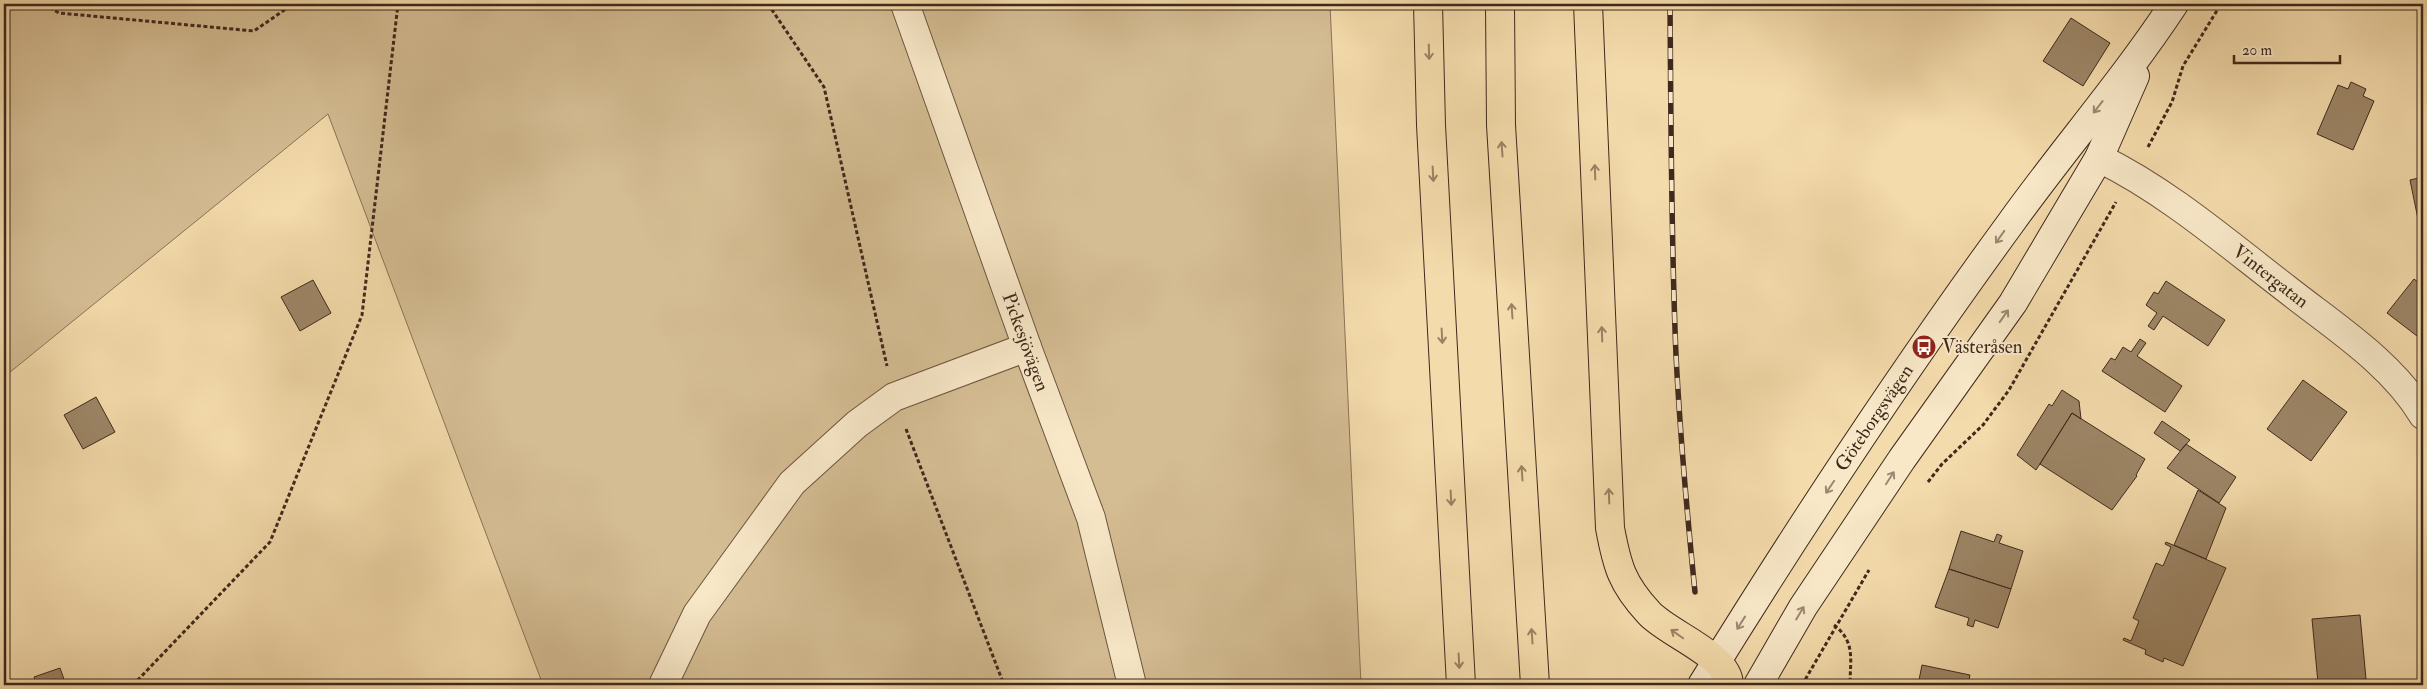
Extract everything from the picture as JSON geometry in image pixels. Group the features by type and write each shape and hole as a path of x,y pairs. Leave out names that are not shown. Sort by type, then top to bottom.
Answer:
{"highway":[{"path":"1428,4 1431,125 1461,685"},
{"path":"1500,4 1501,125 1535,685"},
{"path":"1588,4 1610,528 1616,564 1631,591 1650,615 1717,661 1729,679 1729,685"}],"street":[{"name":"Pickesjövägen","path":"905,4 1027,347 1091,518 1132,685"},
{"name":"Göteborgsvägen","path":"1702,685 1804,524 2003,233 2149,41 2174,4"},
{"name":"Göteborgsvägen","path":"1758,685 1804,607 1902,459 2013,302 2099,158 2149,41"},
{"name":"Vintergatan","path":"2099,158 2131,174 2229,245 2358,345 2415,384 2423,415"},
{"path":"663,685 698,614 792,483 857,424 894,397 1027,347"}],"path":[{"path":"44,4 59,12 254,31 293,4"},
{"path":"133,685 270,542 362,315 398,4"},
{"path":"768,4 824,87 894,397 1004,685"},
{"path":"1804,607 1836,626 1847,636 1851,654 1850,685"}],"shaded area":[{"path":"4,4 1330,4 1361,685 543,685 328,114 4,377"}],"building":[{"path":"2071,18 2110,43 2083,86 2043,61"},
{"path":"2351,82 2366,89 2363,96 2374,101 2353,150 2317,134 2338,85 2348,89"},
{"path":"2423,177 2423,218 2418,219 2410,180"},
{"path":"2414,279 2423,286 2423,328 2417,336 2387,313"},
{"path":"313,280 331,313 300,331 281,297"},
{"path":"2166,281 2225,320 2208,346 2163,316 2154,330 2148,326 2157,313 2146,305 2154,292 2158,294"},
{"path":"2140,339 2146,343 2137,356 2182,386 2165,412 2102,371 2111,358 2115,360 2123,347 2131,352"},
{"path":"2303,380 2347,412 2311,461 2267,429"},
{"path":"2062,390 2079,401 2081,419 2072,413 2036,470 2017,455 2049,404 2052,406"},
{"path":"96,397 115,432 83,449 64,415"},
{"path":"2072,413 2145,459 2137,476 2112,510 2040,464"},
{"path":"2162,421 2190,440 2180,451 2154,433"},
{"path":"2186,444 2236,477 2219,503 2167,468"},
{"path":"2198,490 2226,508 2206,559 2174,545"},
{"path":"1961,531 1994,542 1997,534 2002,536 1999,543 2023,551 2011,589 1949,569"},
{"path":"2166,542 2226,568 2183,666 2164,658 2163,662 2145,654 2146,650 2123,640 2124,638 2131,641 2139,621 2133,618 2156,563 2163,566 2171,547 2165,544"},
{"path":"1949,569 2011,589 1998,628 1975,620 1973,627 1967,625 1969,618 1935,607"},
{"path":"2360,615 2366,679 2318,683 2312,619"},
{"path":"1922,665 1970,675 1968,685 1918,685"},
{"path":"60,668 66,685 37,685 34,677"}],"railway":[{"path":"1670,4 1672,223 1676,355 1695,592"}],"place":[{"name":"Västeråsen","path":"1924,347"}]}
